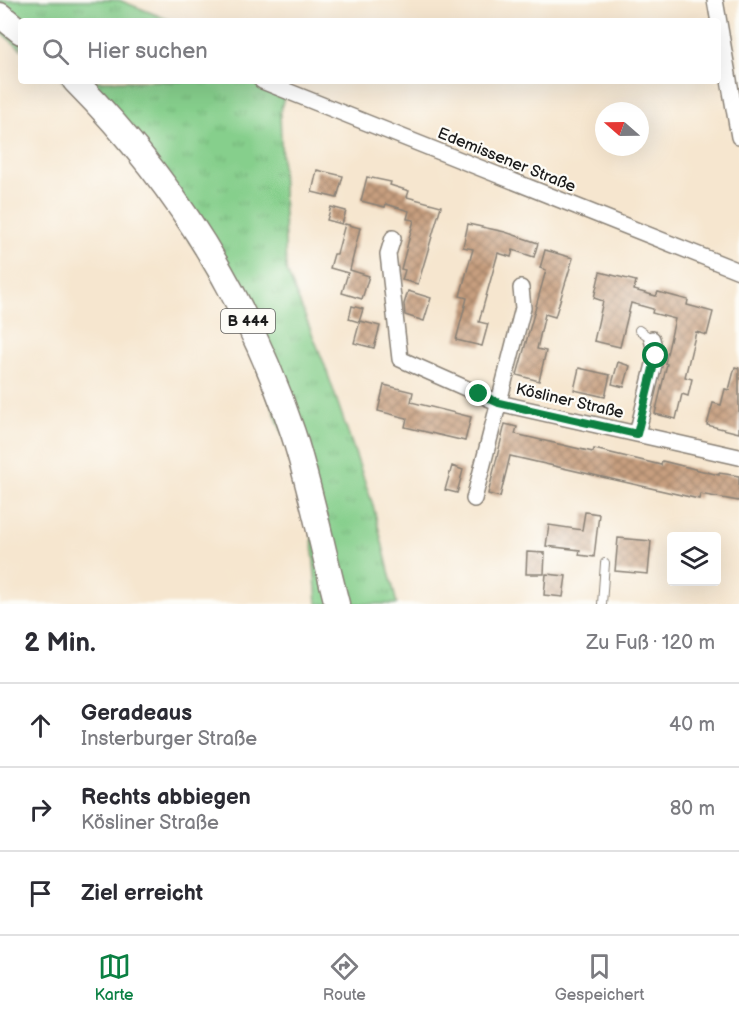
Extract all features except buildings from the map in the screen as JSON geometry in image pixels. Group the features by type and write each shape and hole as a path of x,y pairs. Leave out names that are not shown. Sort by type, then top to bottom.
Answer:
{"main road":[{"path":"0,15 18,30"},
{"name":"B 444","path":"78,84 133,143 162,180 190,219 238,302 278,389 293,434 307,480 337,604"}],"street":[{"path":"716,0 719,18"},
{"path":"721,30 739,137"},
{"name":"Edemissener Straße","path":"270,84 739,271"},
{"name":"Kösliner Straße","path":"393,238 388,254 400,359 499,403 739,457"},
{"path":"474,499 523,308 521,288"},
{"path":"637,434 656,356 645,335"}],"lane":[{"path":"602,604 605,563"}],"green space":[{"path":"0,0 119,0 164,18 18,18 18,47 0,32"},
{"path":"66,84 287,84 280,113 286,269 324,363 373,505 397,604 317,604 310,509 239,316 156,188 75,91"}],"route":[{"path":"479,394 499,403 637,434 656,356"}]}
